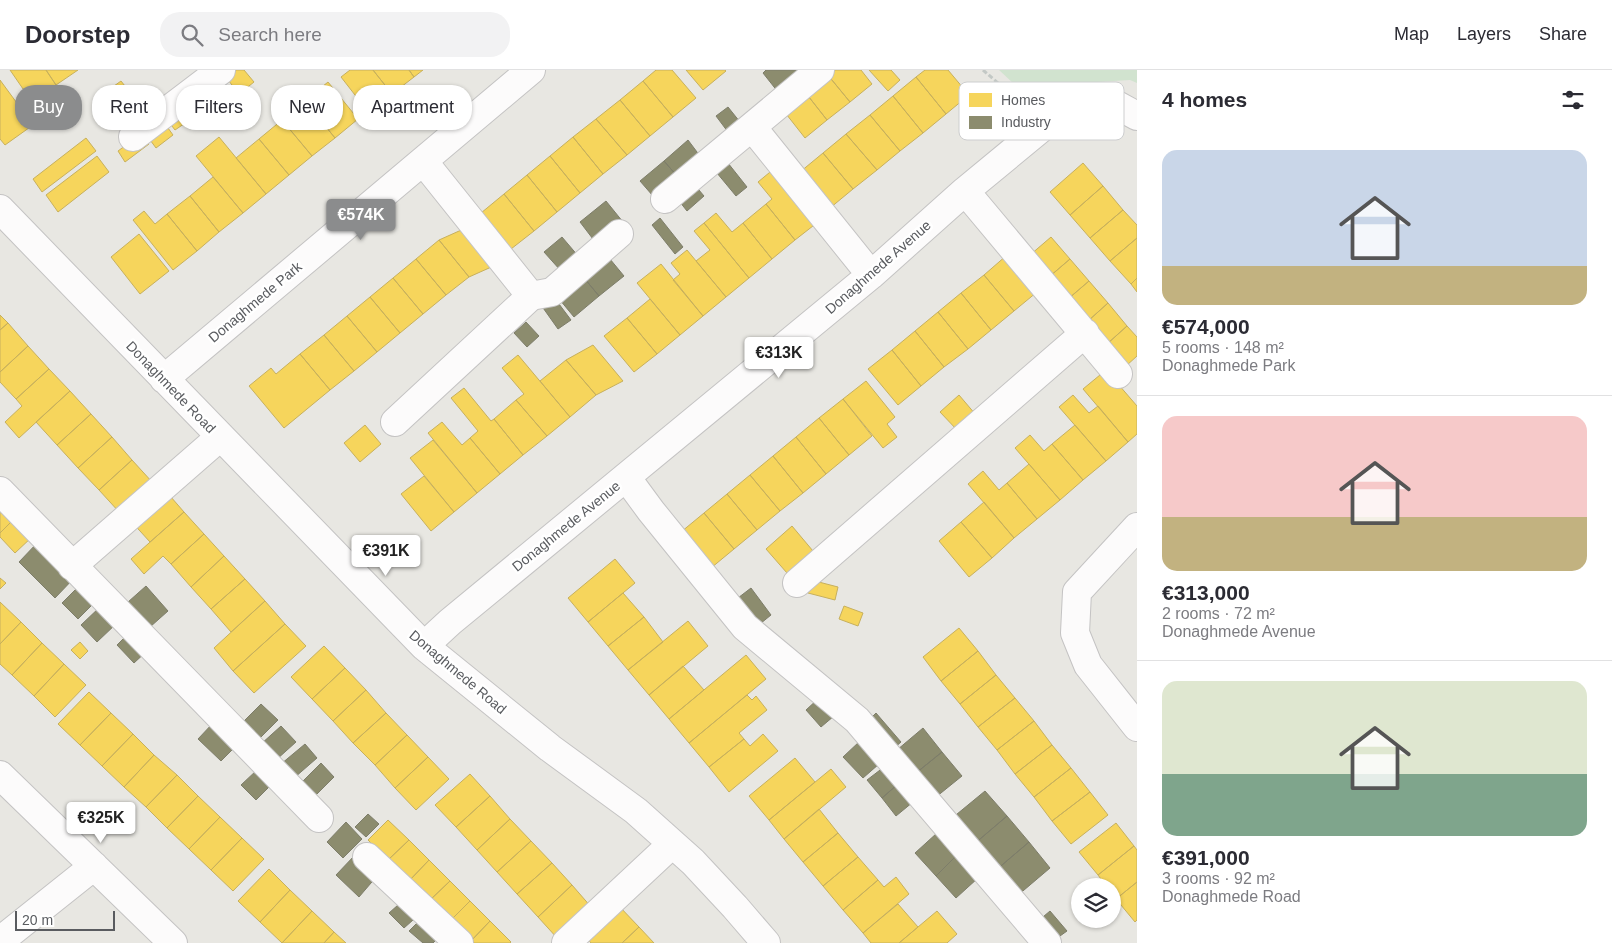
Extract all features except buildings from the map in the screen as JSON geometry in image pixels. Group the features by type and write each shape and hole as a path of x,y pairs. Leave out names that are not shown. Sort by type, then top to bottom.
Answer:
{"street":[{"path":"133,137 221,70"},
{"path":"665,199 820,70"},
{"name":"Donaghmede Park","path":"164,379 423,161 516,75"},
{"name":"Donaghmede Avenue","path":"1124,109 1137,116"},
{"path":"752,127 870,275"},
{"name":"Donaghmede Avenue","path":"424,646 450,622 870,275 965,191 1027,140"},
{"path":"423,161 531,296"},
{"path":"965,191 1118,374"},
{"name":"Donaghmede Road","path":"0,209 424,646 550,748 636,811 693,862 766,943"},
{"path":"395,422 531,296 552,292 619,234"},
{"path":"797,583 1085,333"},
{"path":"72,566 220,436"},
{"path":"626,477 744,627 856,720 1047,943"},
{"path":"0,491 319,818"},
{"path":"1137,527 1077,592 1075,633 1088,665 1137,726"},
{"path":"0,775 173,943"},
{"path":"566,943 672,844"},
{"path":"367,857 459,943"},
{"path":"0,941 94,866"}],"path":[{"path":"983,70 997,82"}],"green space":[{"path":"999,70 1137,70 1137,83 1130,80 1012,82"}]}
